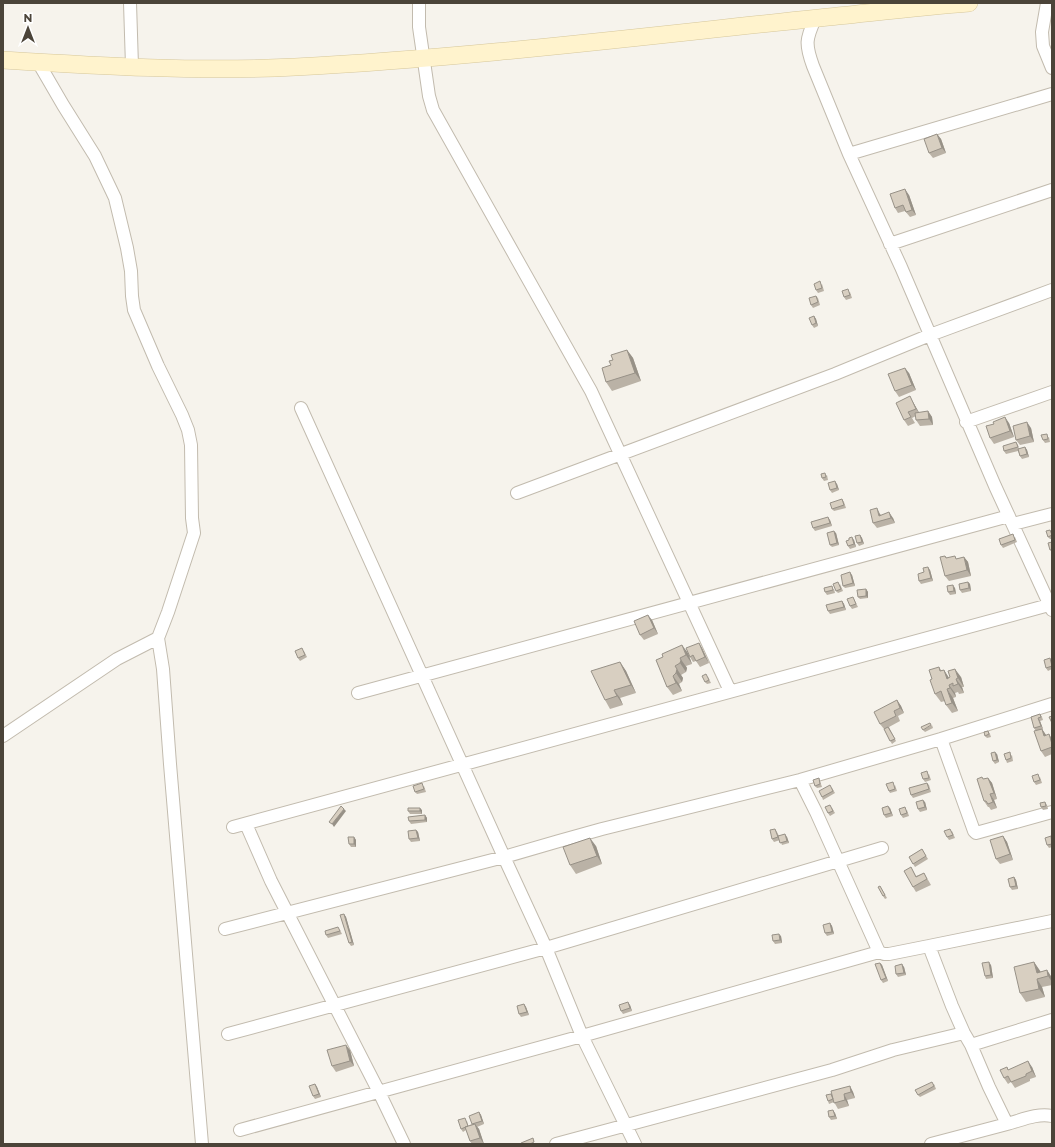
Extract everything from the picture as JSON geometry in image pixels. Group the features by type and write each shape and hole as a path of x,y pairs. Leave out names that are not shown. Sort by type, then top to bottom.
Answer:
{"street":[{"path":"130,3 132,66"},
{"path":"419,3 419,27 423,59 429,96 433,110 591,391 730,691"},
{"path":"3,60 227,69 294,67 423,59 969,3"},
{"path":"1047,3 1042,32 1043,46 1052,68"},
{"path":"233,827 730,691 1051,607 966,422 930,335 849,154 809,54 807,38 815,19"},
{"path":"38,62 95,156 115,198 131,271 134,310 158,366 182,414 188,430 191,445 192,518 194,533 158,638 163,669 170,771 202,1144"},
{"path":"849,154 1052,94"},
{"path":"890,244 1052,190"},
{"path":"517,493 835,374 930,335 1052,290"},
{"path":"966,422 1052,392"},
{"path":"301,408 546,948 582,1036 635,1144"},
{"path":"358,693 689,603 1011,520 1052,514"},
{"path":"3,736 117,658 158,638"},
{"path":"225,929 504,857 602,829 800,780 941,739 1052,704"},
{"path":"941,739 976,833 1052,812"},
{"path":"800,780 879,952"},
{"path":"246,824 271,881 404,1144"},
{"path":"228,1034 546,948 882,848"},
{"path":"240,1130 582,1036 879,952 889,954 1052,921"},
{"path":"929,946 952,1006 989,1087 1008,1124"},
{"path":"971,1045 1052,1020"},
{"path":"556,1144 832,1070 893,1050 964,1033"},
{"path":"931,1144 1008,1124 1032,1116 1045,1114 1052,1116"}],"building":[{"path":"937,134 942,148 929,153 924,139"},
{"path":"905,189 912,210 906,212 903,205 895,208 890,194"},
{"path":"820,281 822,288 816,290 814,284"},
{"path":"848,289 850,295 844,297 842,291"},
{"path":"816,296 818,302 811,305 809,298"},
{"path":"814,316 816,323 812,325 809,318"},
{"path":"627,350 635,373 606,382 602,368 611,365 609,361 613,360 611,355"},
{"path":"905,368 912,385 895,391 888,374"},
{"path":"910,396 916,409 908,412 911,417 904,420 896,403"},
{"path":"928,411 929,419 916,420 915,413"},
{"path":"1005,417 1010,431 990,438 986,426 994,424 993,422"},
{"path":"1027,422 1030,436 1016,440 1013,426"},
{"path":"1047,434 1048,439 1043,440 1041,435"},
{"path":"1016,442 1018,447 1004,451 1003,446"},
{"path":"1025,447 1027,454 1020,456 1018,449"},
{"path":"825,473 826,477 822,478 821,474"},
{"path":"835,481 837,488 830,490 828,483"},
{"path":"842,499 844,505 832,509 830,503"},
{"path":"877,508 879,516 889,512 891,518 873,523 870,510"},
{"path":"828,517 830,523 813,528 811,522"},
{"path":"1050,530 1052,535 1048,537 1046,531"},
{"path":"834,531 837,543 830,545 827,533"},
{"path":"1013,534 1015,540 1001,545 999,539"},
{"path":"860,535 862,542 857,543 855,536"},
{"path":"852,537 854,544 848,546 846,541"},
{"path":"1052,542 1052,550 1050,550 1048,543"},
{"path":"945,556 946,558 955,556 956,559 964,557 967,570 945,576 940,557"},
{"path":"928,567 931,578 919,581 918,574 924,572 923,568"},
{"path":"850,572 853,583 843,586 841,575"},
{"path":"838,582 841,589 836,591 833,584"},
{"path":"968,582 969,588 960,590 959,584"},
{"path":"953,585 954,591 948,592 947,586"},
{"path":"832,586 833,590 825,592 824,588"},
{"path":"866,589 866,596 858,597 857,590"},
{"path":"853,597 856,604 850,606 847,599"},
{"path":"842,601 844,607 828,611 826,605"},
{"path":"648,615 654,628 640,635 634,621"},
{"path":"699,643 705,657 696,661 693,655 690,657 686,648"},
{"path":"682,645 686,655 680,658 680,663 675,666 677,669 673,676 676,683 667,687 656,660 663,657 662,654"},
{"path":"302,648 305,655 298,658 295,651"},
{"path":"1050,658 1052,666 1046,668 1044,660"},
{"path":"620,662 631,685 614,690 617,696 605,700 591,671"},
{"path":"939,667 940,671 944,670 947,679 950,677 948,671 955,669 958,678 956,679 958,684 953,686 953,683 949,685 950,688 947,689 952,703 946,705 941,691 935,694 930,680 932,679 929,670"},
{"path":"706,674 709,680 705,682 702,676"},
{"path":"897,700 900,708 894,711 896,716 880,724 874,712"},
{"path":"1040,714 1041,717 1038,718 1041,726 1034,728 1031,717"},
{"path":"1052,716 1052,723 1049,717"},
{"path":"930,723 931,725 923,730 921,727"},
{"path":"888,727 895,739 890,741 884,729"},
{"path":"1042,729 1044,736 1049,734 1052,747 1041,751 1034,731"},
{"path":"988,731 989,734 985,736 984,732"},
{"path":"995,752 997,760 993,761 991,753"},
{"path":"1010,752 1011,758 1006,760 1004,754"},
{"path":"927,771 929,778 923,779 921,773"},
{"path":"1038,774 1040,780 1034,782 1032,776"},
{"path":"982,777 983,779 988,778 994,793 990,794 993,802 988,804 984,801 977,779"},
{"path":"819,778 820,784 815,786 813,780"},
{"path":"893,782 895,789 889,791 886,784"},
{"path":"422,783 424,789 415,792 413,786"},
{"path":"927,783 929,789 911,795 909,788"},
{"path":"830,785 833,791 822,797 819,791"},
{"path":"923,800 925,807 918,809 916,802"},
{"path":"1045,802 1046,806 1041,807 1040,803"},
{"path":"830,805 833,811 828,813 825,807"},
{"path":"341,806 344,809 332,824 329,822"},
{"path":"888,806 891,813 884,815 882,808"},
{"path":"905,807 907,813 901,815 899,809"},
{"path":"408,808 420,808 420,811 408,811"},
{"path":"425,815 425,820 409,821 408,817"},
{"path":"775,829 778,837 772,839 770,830"},
{"path":"950,829 953,835 947,837 944,831"},
{"path":"416,830 418,838 409,839 408,831"},
{"path":"785,834 787,841 780,843 778,836"},
{"path":"1003,836 1010,854 996,859 990,840"},
{"path":"1051,836 1052,844 1047,845 1045,838"},
{"path":"348,837 354,837 354,844 349,844"},
{"path":"590,838 597,856 570,865 563,847"},
{"path":"922,849 926,856 913,864 909,857"},
{"path":"911,867 916,877 924,873 927,879 913,887 904,871"},
{"path":"1014,877 1016,886 1010,887 1008,879"},
{"path":"880,886 885,895 883,896 878,887"},
{"path":"344,914 352,942 349,943 340,915"},
{"path":"830,923 832,932 825,933 823,925"},
{"path":"338,927 340,931 326,935 325,931"},
{"path":"779,934 780,940 773,941 772,935"},
{"path":"989,962 991,975 985,976 982,963"},
{"path":"1034,962 1037,973 1047,970 1048,976 1037,979 1039,989 1020,993 1014,967"},
{"path":"880,963 886,978 881,980 875,964"},
{"path":"902,964 904,973 896,974 895,966"},
{"path":"628,1002 630,1008 621,1011 619,1005"},
{"path":"524,1004 527,1012 519,1014 517,1006"},
{"path":"346,1045 350,1061 332,1066 327,1050"},
{"path":"1028,1061 1032,1071 1026,1074 1026,1076 1011,1082 1008,1076 1004,1078 1000,1070 1007,1067 1008,1070"},
{"path":"932,1082 934,1086 918,1095 915,1090"},
{"path":"315,1084 319,1094 313,1096 309,1086"},
{"path":"850,1086 851,1092 844,1094 845,1100 834,1103 831,1091"},
{"path":"831,1094 833,1099 828,1101 826,1095"},
{"path":"833,1110 835,1116 829,1117 828,1111"},
{"path":"479,1112 482,1121 472,1124 469,1116"},
{"path":"465,1118 468,1126 461,1129 458,1120"},
{"path":"475,1124 480,1138 470,1141 465,1127"},
{"path":"533,1138 534,1142 530,1144 521,1143"}]}
